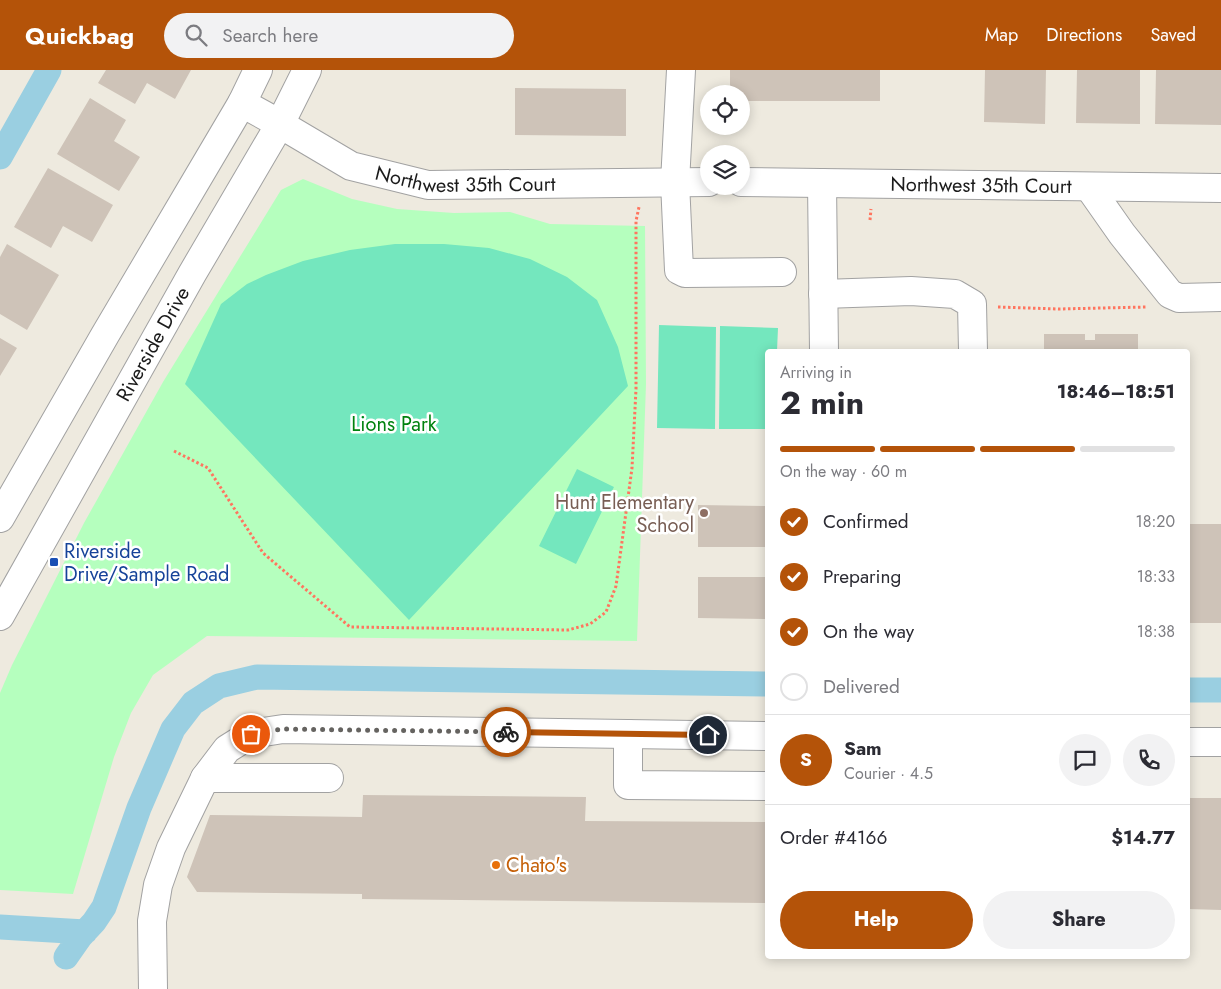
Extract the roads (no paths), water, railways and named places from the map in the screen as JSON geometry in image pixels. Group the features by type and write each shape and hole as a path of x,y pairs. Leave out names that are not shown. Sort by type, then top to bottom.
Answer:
{"street":[{"path":"0,518 242,103 258,70"},
{"name":"Riverside Drive","path":"0,616 187,282 280,124 307,70"},
{"path":"681,70 675,182 680,270 685,273 782,272"},
{"name":"Northwest 35th Court","path":"242,103 351,166 428,185 700,182"},
{"name":"Northwest 35th Court","path":"750,182 1221,188"},
{"path":"822,183 824,349"},
{"path":"1089,187 1122,234 1170,294 1179,298 1221,297"},
{"path":"823,294 911,290 955,294 972,304 973,349"},
{"path":"153,989 152,921 158,885 170,848 204,778 227,749 251,734 283,729 765,736"},
{"path":"628,734 628,784 765,786"},
{"path":"1190,742 1221,742"},
{"path":"204,778 330,778"}],"waterway":[{"path":"0,157 49,70"},
{"path":"66,957 104,907 139,808 173,729 193,703 219,686 257,677 765,684"},
{"path":"1190,690 1221,690"},
{"path":"0,927 85,932"}],"place":[{"name":"Hunt Elementary School","path":"704,513"},
{"name":"Riverside Drive/Sample Road","path":"54,562"},
{"name":"Chato's","path":"496,865"}],"park label":[{"name":"Lions Park","path":"394,424"}]}
